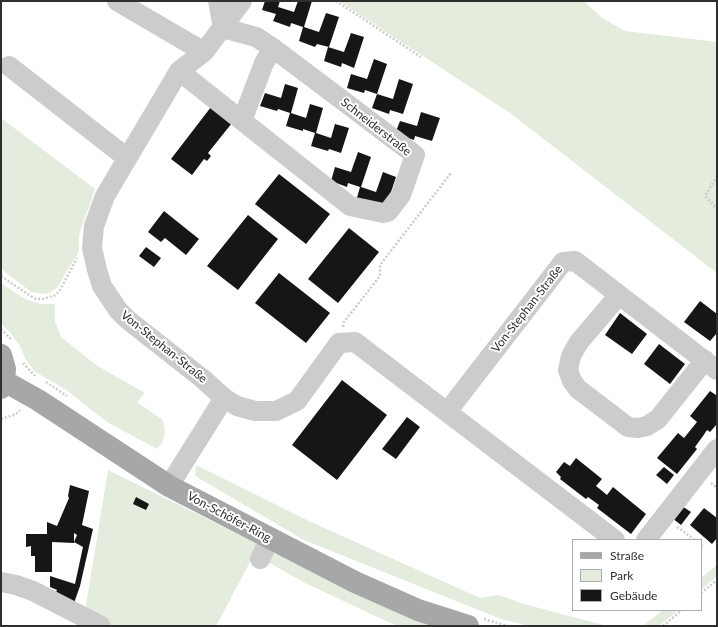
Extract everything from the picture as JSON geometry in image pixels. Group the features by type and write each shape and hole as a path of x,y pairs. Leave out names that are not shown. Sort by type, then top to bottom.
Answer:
{"main road":[{"path":"1,355 5,369 2,385"},
{"name":"Von-Schöfer-Ring","path":"2,385 38,400 169,486 270,539 355,582 418,610 468,626"}],"street":[{"path":"117,1 204,52"},
{"path":"218,1 223,28"},
{"path":"92,248 94,226 105,196 179,71 204,52 242,1"},
{"name":"Schneiderstraße","path":"179,71 350,206 383,213 388,212 401,195 415,155 273,48 256,37 223,28"},
{"path":"242,120 264,63 273,48"},
{"path":"9,66 127,158"},
{"name":"Von-Stephan-Straße","path":"92,248 102,286 118,310 128,320 204,379 224,398 237,406 255,411 276,411 296,401 339,343"},
{"name":"Von-Stephan-Straße","path":"447,412 563,262 574,261 711,365"},
{"path":"619,295 579,342 571,356 568,370 572,381 578,389 628,427 638,428 647,426 658,419 711,365"},
{"path":"339,343 355,342 614,539"},
{"path":"169,486 224,398"},
{"path":"647,539 717,449"},
{"path":"260,559 270,539"},
{"path":"1,582 34,591 101,626"}],"path":[{"path":"336,1 421,57"},
{"path":"339,343 344,322 380,276 380,266 451,173"},
{"path":"717,176 706,196 717,209"},
{"path":"1,276 36,299 51,297 60,290 82,250 92,248"},
{"path":"664,516 694,539"},
{"path":"702,592 717,580"},
{"path":"663,626 681,611"}],"green space":[{"path":"339,1 584,1 602,18 625,31 717,42 717,273 510,113"},
{"path":"1,118 95,189 79,235 79,251 57,288 47,294 31,292 1,269"},
{"path":"1,283 25,299 40,304 55,304 55,321 61,337 96,365 145,393 137,402 163,420 165,431 163,441 157,449 107,422 68,391 34,371 25,358 20,346 10,332 1,324"},
{"path":"196,465 311,522 480,598 499,595 524,604 607,626 529,626 501,619 304,540 195,476"},
{"path":"108,470 256,543 258,547 216,626 112,626 85,611"},
{"path":"274,553 442,626 398,626 386,621 303,582 268,562"},
{"path":"717,565 717,576 702,589 702,577"},
{"path":"662,611 677,611 659,626 643,626"}],"building":[{"path":"265,1 280,1 278,7 294,12 298,1 312,1 304,27 319,32 326,13 339,17 329,47 317,44 315,47 299,41 303,27 291,23 290,27 273,21 276,14 262,10"},
{"path":"351,33 364,37 354,68 342,63 341,67 324,61 328,47 344,52"},
{"path":"374,59 387,64 377,94 365,90 364,93 347,88 351,74 367,79"},
{"path":"399,79 413,84 403,114 390,110 389,114 372,108 377,94 393,99"},
{"path":"285,84 298,88 291,113 306,118 310,104 323,108 316,133 331,138 335,124 349,128 341,153 311,146 315,133 286,126 290,113 260,106 265,93 281,98"},
{"path":"211,107 232,123 208,153 211,156 207,161 204,159 192,175 171,159"},
{"path":"421,112 440,118 432,141 415,136 414,140 395,134 400,121 417,126"},
{"path":"358,152 371,157 361,187 376,192 383,172 396,177 386,207 356,201 360,187 348,183 347,187 331,181 335,167 351,172"},
{"path":"279,174 330,214 306,244 255,204"},
{"path":"164,211 199,239 186,255 165,238 161,242 148,232"},
{"path":"248,215 278,239 238,290 207,266"},
{"path":"349,228 379,252 338,303 308,279"},
{"path":"146,247 161,258 154,267 139,256"},
{"path":"279,273 330,313 306,343 255,303"},
{"path":"700,301 717,314 717,333 710,341 684,322"},
{"path":"620,313 647,334 632,354 605,335"},
{"path":"659,344 685,364 670,384 644,364"},
{"path":"342,380 387,415 337,480 292,445"},
{"path":"710,391 716,395 717,394 717,424 710,432 707,430 695,447 697,449 677,474 657,458 678,433 684,438 697,422 690,416"},
{"path":"407,417 420,427 396,459 382,449"},
{"path":"576,458 602,479 596,486 607,495 613,487 646,514 631,534 597,508 599,505 588,497 586,499 560,479 561,477 556,472 564,462 570,466"},
{"path":"664,467 674,475 667,484 656,475"},
{"path":"70,485 89,491 82,525 93,529 80,586 73,606 54,596 57,590 50,587 50,576 75,584 83,547 74,542 52,542 52,572 35,572 35,556 31,556 31,546 26,547 26,534 47,534 47,522 57,526 69,498","holes":["74,533 77,535 74,542"]},
{"path":"136,497 149,504 146,510 133,504"},
{"path":"682,506 691,512 681,525 672,518"},
{"path":"704,508 717,518 717,538 712,544 690,525"}]}
